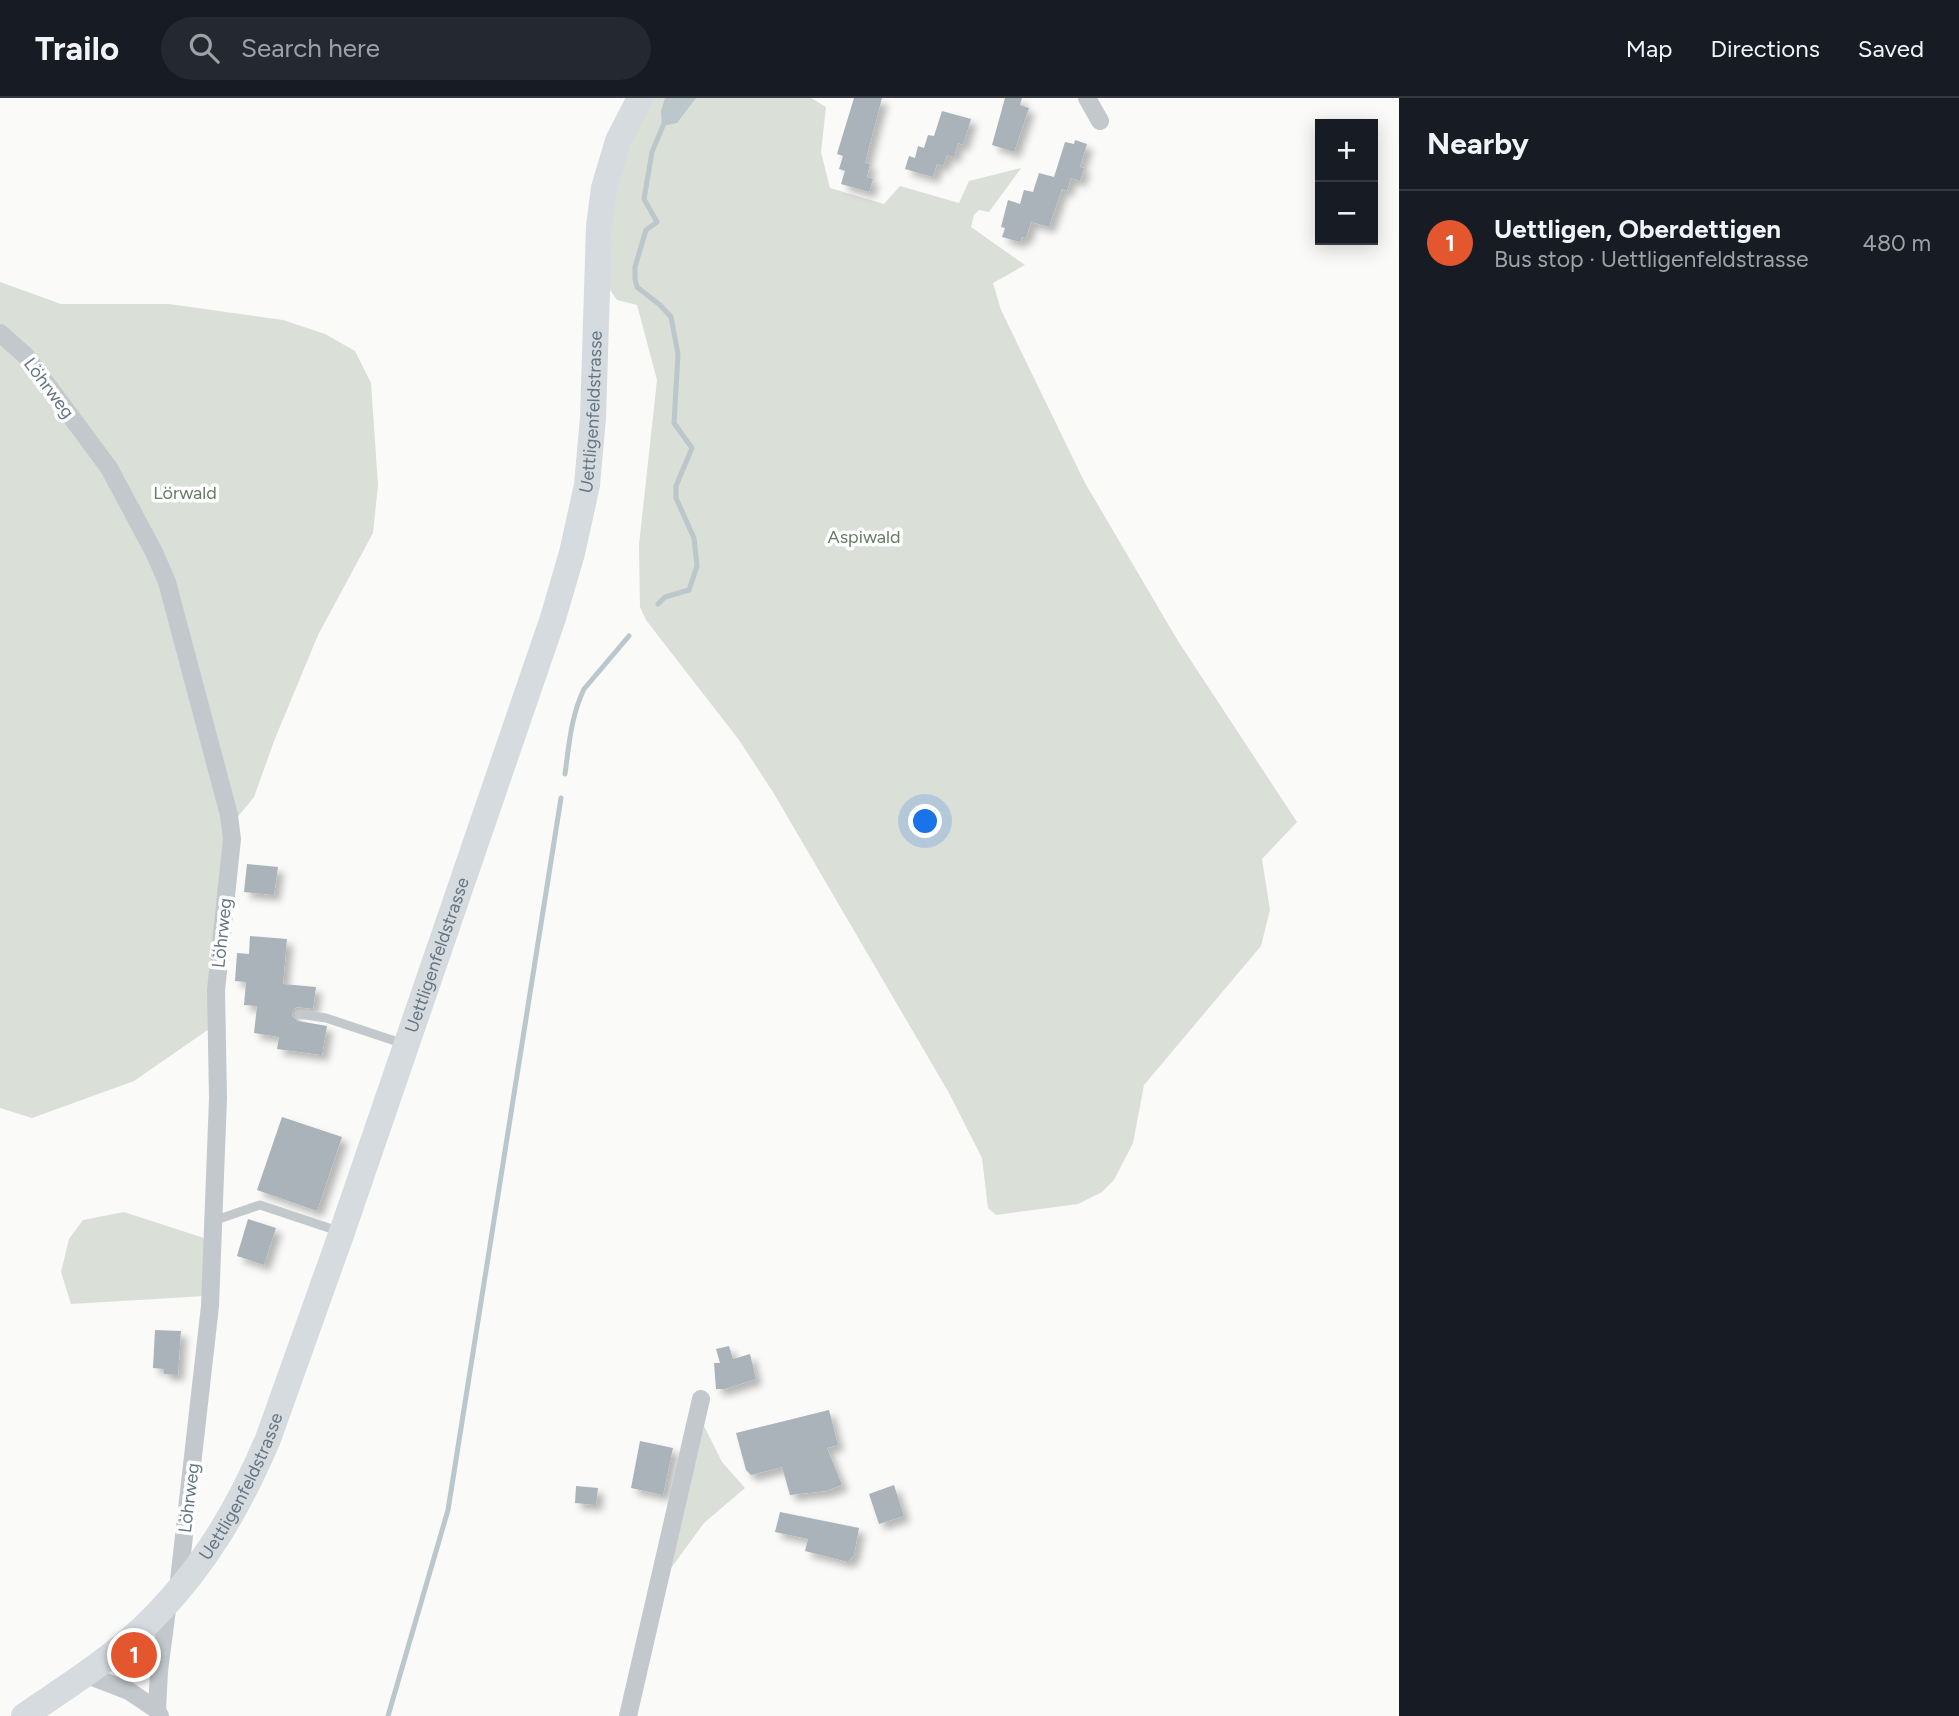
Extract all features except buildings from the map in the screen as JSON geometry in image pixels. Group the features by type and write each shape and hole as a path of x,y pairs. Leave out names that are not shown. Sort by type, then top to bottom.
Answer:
{"main road":[{"name":"Uettligenfeldstrasse","path":"24,1716 123,1645 173,1597 217,1540 246,1491 268,1439 407,1045 553,618 572,554 587,485 591,447 599,226 604,188 618,141 640,98"}],"street":[{"path":"1087,98 1101,121"},
{"name":"Löhrweg","path":"0,333 26,356 109,468 154,552 167,582 229,815 232,839 216,990 218,1098 210,1306 173,1597 159,1671 158,1713"},
{"path":"628,1716 701,1399"},
{"path":"85,1674 129,1690 158,1713"}],"lane":[{"path":"299,1014 326,1018 407,1045"},
{"path":"213,1221 260,1205 342,1232"}],"green space":[{"name":"Aspiwald","path":"649,98 811,98 826,107 821,152 830,188 884,204 900,186 959,203 969,181 1021,168 989,212 979,210 974,215 971,227 1025,265 993,283 1001,310 1085,483 1178,641 1297,822 1262,859 1270,910 1261,946 1144,1085 1133,1143 1114,1180 1102,1192 1078,1204 996,1215 988,1208 982,1158 949,1093 773,792 739,740 646,620 640,607 639,545 657,380 637,305 617,300 608,287 615,176"},
{"name":"Lörwald","path":"0,282 61,304 169,304 283,320 325,334 355,351 371,383 378,485 373,533 318,635 254,797 236,819 212,1027 134,1081 32,1118 0,1108"},
{"path":"124,1212 207,1239 205,1296 71,1304 61,1272 69,1239 83,1220"},
{"path":"700,1418 722,1462 745,1488 704,1523 666,1575"}],"shaded area":[{"path":"665,98 696,98 677,123 662,126 661,111"}],"waterway":[{"path":"658,604 665,597 689,590 697,566 694,538 676,498 676,486 692,448 674,423 678,354 671,317 637,287 635,279 635,267 646,230 657,222 644,199 652,152 665,121"},
{"path":"565,774 573,720 584,689 629,636"},
{"path":"388,1716 448,1510 561,798"}],"place":[{"name":"Uettligen, Oberdettigen","path":"134,1655"}]}
